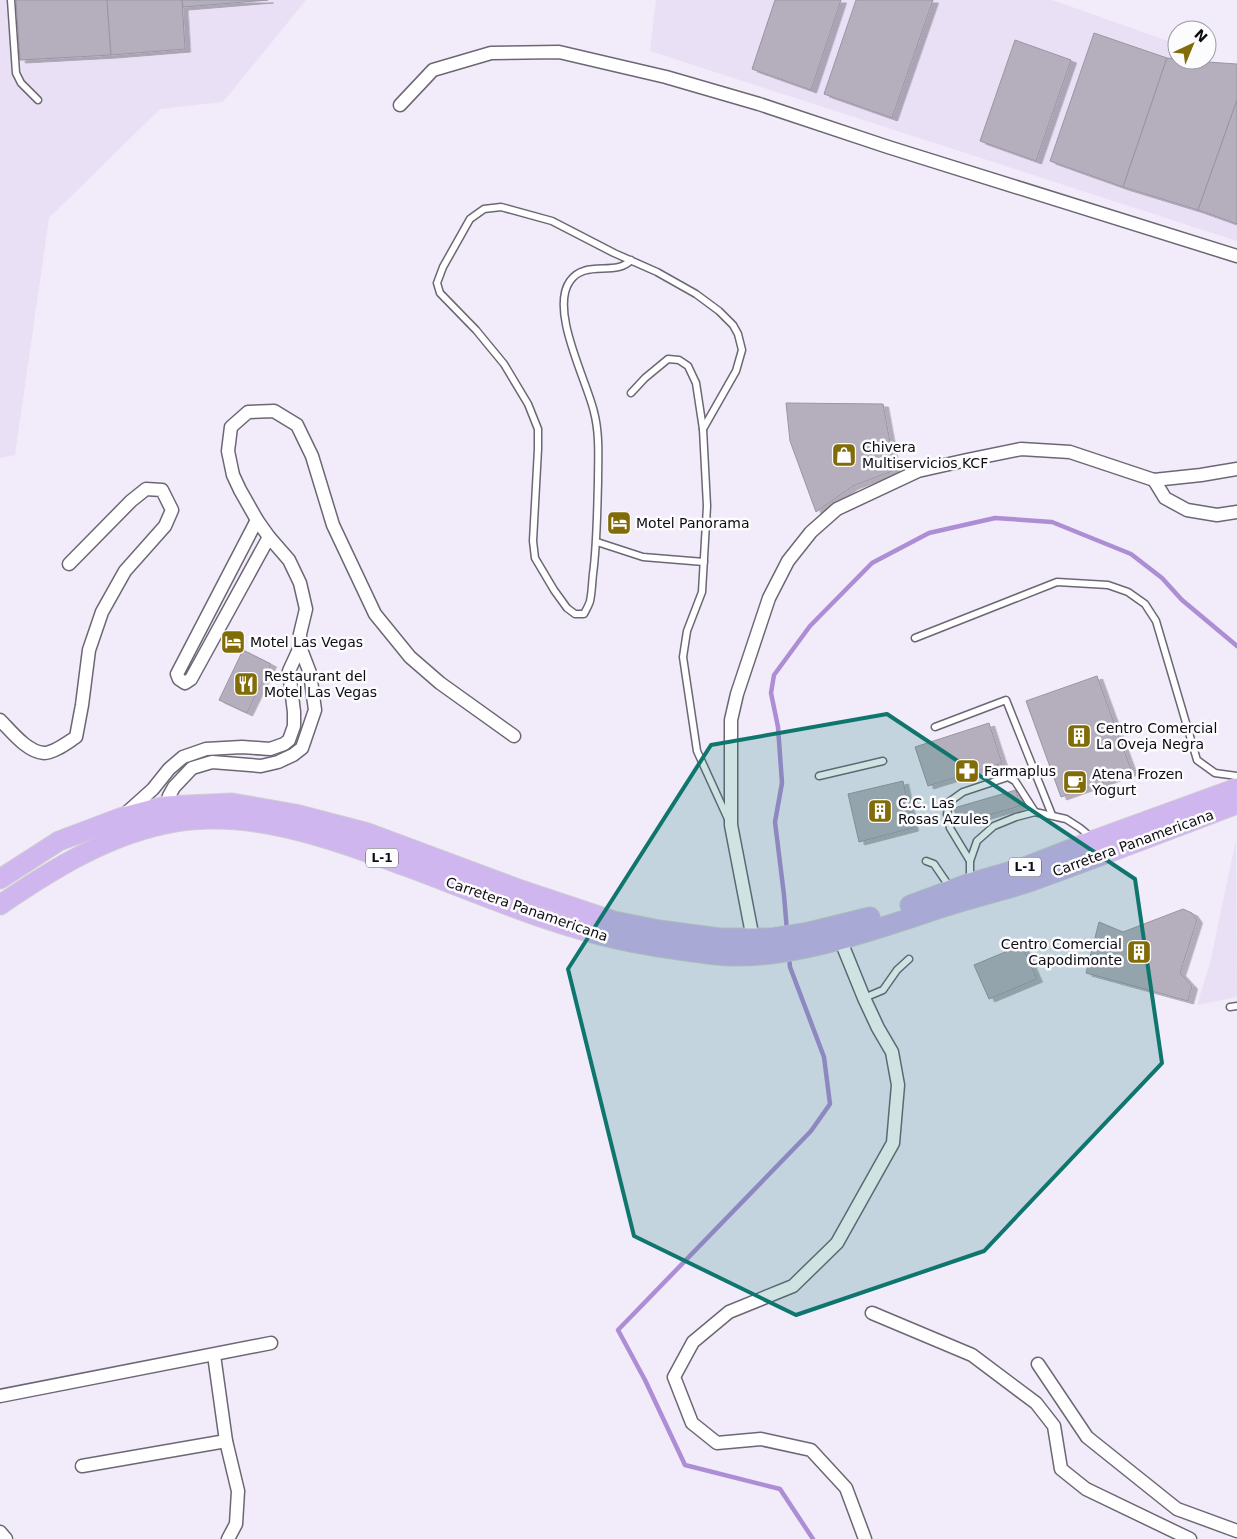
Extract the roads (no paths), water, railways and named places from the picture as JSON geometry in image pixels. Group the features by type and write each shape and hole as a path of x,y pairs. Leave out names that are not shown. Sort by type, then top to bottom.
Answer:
{"main road":[{"name":"Carretera Panamericana","path":"811,939 860,920 952,890 972,890 1025,884 1101,846 1237,788"},
{"name":"Carretera Panamericana","path":"0,878 59,841 120,818 166,806 232,803 295,814 368,833 521,890 614,921 659,930 719,938 766,943 811,939 840,939 882,927 972,890"},
{"name":"Carretera Panamericana","path":"1101,846 1237,804"},
{"name":"Carretera Panamericana","path":"0,905 41,877 95,848 129,834 177,822 217,819 295,830 373,855 569,926 621,940 664,948 728,956 751,956 766,943"}],"street":[{"path":"400,105 433,70 491,53 559,52 666,77 759,104 888,147 1237,256"},
{"path":"166,806 174,787 192,768 212,762 261,766 278,762 293,755 302,748 315,710 310,673 300,648 300,634 306,609 300,583 289,560 256,520 233,475 228,451 231,427 248,412 274,411 296,425 312,456 334,525 375,614 410,656 440,683 514,736"},
{"path":"766,943 731,825 731,720 769,598 788,561 811,532 836,509 918,472 1021,449 1070,452 1154,480 1237,469"},
{"path":"1154,480 1166,498 1187,510 1217,515 1237,512"},
{"path":"0,720 30,748 45,753 62,746 76,737 91,642 102,612 125,571 165,526 172,510 162,490 146,489 131,501 69,564"},
{"path":"256,520 177,674 179,679 184,682 191,679 269,537"},
{"path":"120,818 153,789 169,769 183,757 206,749 242,747 270,749 290,740 294,726 294,712 289,671 300,648"},
{"path":"840,939 864,998 892,1052 898,1085 893,1143 837,1244 794,1286 729,1312 693,1342 674,1378 692,1423 718,1443 761,1439 812,1450 846,1488 865,1539"},
{"path":"872,1313 972,1355 1036,1402 1054,1426 1061,1469 1086,1489 1190,1539"},
{"path":"0,1396 271,1343"},
{"path":"214,1355 226,1442 238,1491 236,1524 228,1539"},
{"path":"1038,1364 1087,1437 1177,1509 1237,1531"},
{"path":"82,1466 226,1442"},
{"path":"0,1532 6,1539"}],"lane":[{"path":"11,0 16,73 20,83 38,100"},
{"path":"631,260 627,265 621,267 601,267 579,272 569,282 565,295 564,317 573,354 594,411 599,441 597,542 590,602 584,614 575,614 567,608 554,590 535,558 533,541 538,429 528,404 504,364 476,330 440,293 437,282 443,267 470,219 484,209 501,207 552,221 657,272 696,294 719,311 738,334 742,350 736,371 703,429"},
{"path":"631,393 660,364 668,359 679,360 688,366 696,383 703,429 707,506 702,592 687,631 683,657 697,751 731,825"},
{"path":"597,542 643,557 704,562"},
{"path":"915,638 1057,582 1108,585 1128,592 1146,604 1156,621 1198,760 1215,773 1237,776"},
{"path":"934,727 1006,700 1052,815"},
{"path":"819,776 884,761"},
{"path":"970,861 950,828 947,814 949,802 963,792 1008,777 1015,781 1035,812"},
{"path":"972,890 970,861 977,841 994,826 1016,817 1035,812 1066,819 1101,846"},
{"path":"926,861 934,864 952,890"},
{"path":"864,998 883,990 909,959"},
{"path":"1230,1007 1237,1006"}],"waterway":[{"path":"787,931 775,822 782,783 778,727 771,693 774,675 810,626 872,563 929,533 995,518 1052,522 1131,554 1162,578 1182,600 1237,646"},
{"path":"789,956 790,967 824,1057 830,1104 811,1131 618,1330 645,1380 685,1465 780,1489 813,1539"}],"place":[{"name":"Chivera Multiservicios KCF","path":"844,455"},
{"name":"Motel Panorama","path":"619,523"},
{"name":"Motel Las Vegas","path":"233,642"},
{"name":"Restaurant del Motel Las Vegas","path":"246,684"},
{"name":"Centro Comercial La Oveja Negra","path":"1079,736"},
{"name":"Farmaplus","path":"967,771"},
{"name":"Atena Frozen Yogurt","path":"1075,782"},
{"name":"C.C. Las Rosas Azules","path":"880,811"},
{"name":"Centro Comercial Capodimonte","path":"1139,952"}]}
